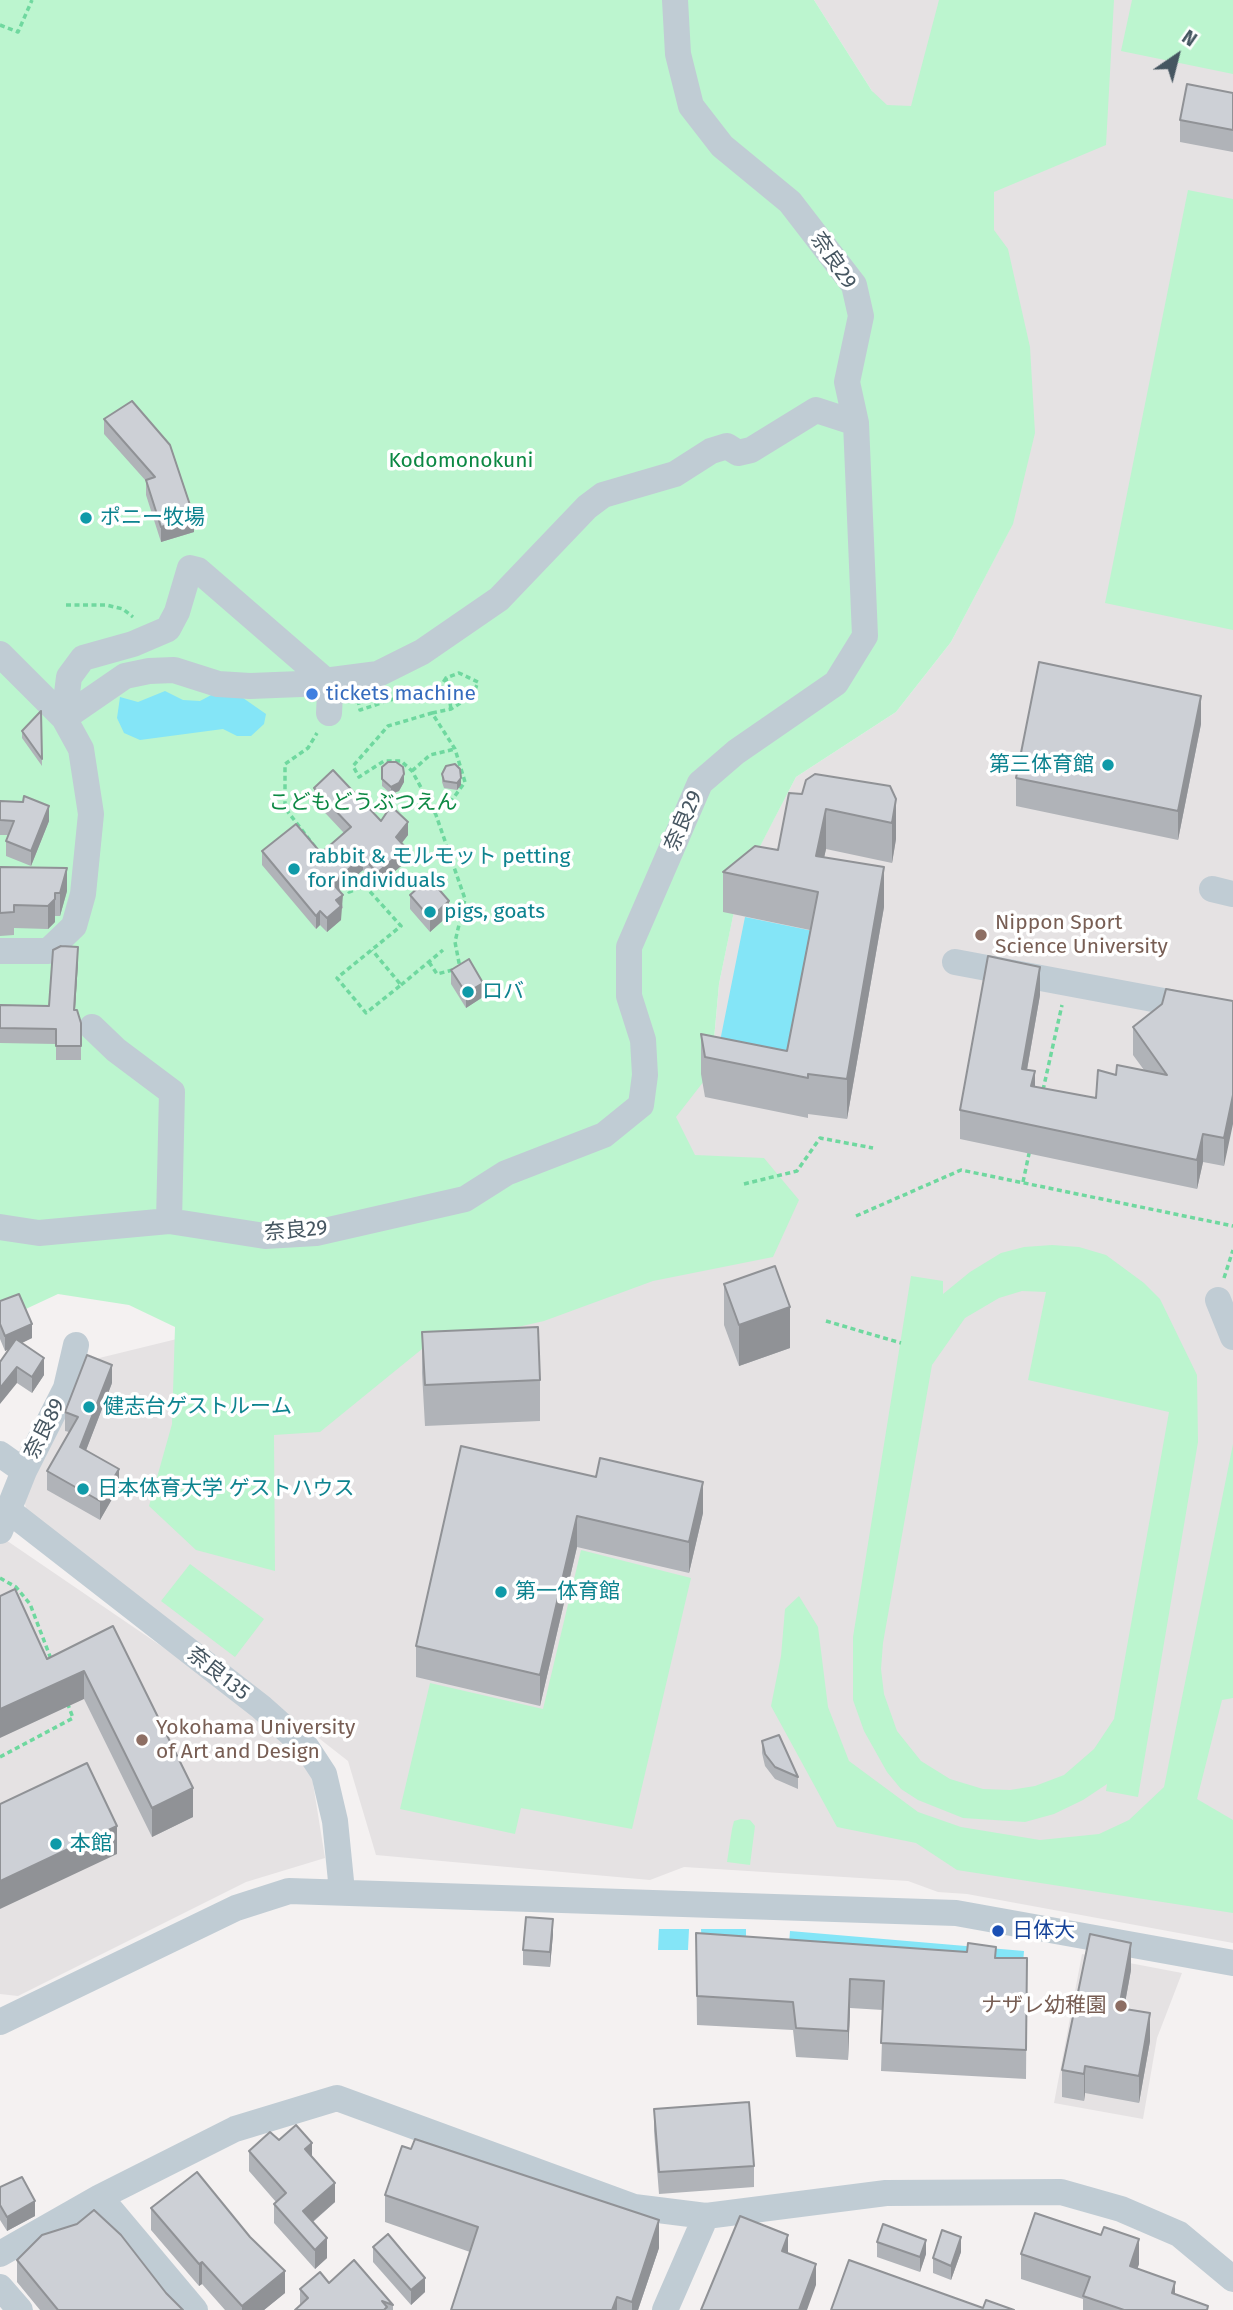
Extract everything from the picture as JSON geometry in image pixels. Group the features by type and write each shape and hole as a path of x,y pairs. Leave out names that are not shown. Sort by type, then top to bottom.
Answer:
{"street":[{"name":"奈良29","path":"0,1227 39,1233 169,1221 265,1236 316,1233 464,1199 506,1173 604,1135 640,1105 645,1075 643,1040 629,996 629,947 700,783 736,752 836,683 865,636 856,422 847,382 861,316 854,285 790,202 722,146 691,106 678,54 675,0"},
{"path":"64,718 125,676 149,671 174,670 218,684 250,686 378,674 398,666 499,599 587,507 603,495 675,474 719,448 727,446 738,453 751,450 816,410 856,422"},
{"path":"64,718 69,677 83,658 133,644 169,629 190,568 198,570 325,680 330,694 329,713"},
{"path":"0,654 64,718 81,749 91,814 83,894 74,926 48,951 0,951"},
{"path":"955,962 1233,1014"},
{"path":"92,1027 116,1050 173,1092 169,1221"},
{"path":"1218,1300 1233,1337"},
{"name":"奈良89","path":"4,1521 24,1471 66,1388 76,1345"},
{"path":"0,1454 24,1471"},
{"name":"奈良135","path":"4,1521 261,1707 307,1748 324,1774 335,1821 342,1891"},
{"path":"0,2022 252,1901 289,1891 956,1913 1233,1963"},
{"path":"0,2254 100,2197 235,2129 337,2098 634,2207 706,2216 886,2193 1061,2192 1121,2209 1178,2234 1233,2279"},
{"path":"100,2197 195,2310"},
{"path":"665,2310 706,2216"},
{"path":"0,2287 20,2310"}],"path":[{"path":"0,26 18,32 32,0"},
{"path":"66,605 107,605 123,608 135,618"},
{"path":"353,676 360,710 406,695 436,693 446,678 459,673 478,682 473,695 451,709 388,726 353,766 359,777 384,761 401,761 412,771 433,807 465,898 455,942 460,968 437,974 429,962"},
{"path":"446,678 451,709"},
{"path":"317,850 285,808 285,764 308,748 329,713"},
{"path":"432,713 455,749 466,782 449,804 433,807"},
{"path":"412,771 430,755 455,749"},
{"path":"341,881 349,892 365,886 401,926 337,978 366,1013 443,950"},
{"path":"372,950 401,985"},
{"path":"1042,1093 1067,983"},
{"path":"744,1184 797,1171 820,1138 873,1148"},
{"path":"1023,1183 1031,1144"},
{"path":"856,1216 961,1170 1233,1226"},
{"path":"1218,1300 1233,1250"},
{"path":"826,1321 901,1343"},
{"path":"0,1578 16,1587 30,1604 54,1667"},
{"path":"0,1757 73,1718 64,1693"}],"shaded area":[{"name":"Nippon Sport Science University","path":"814,0 1233,0 1233,1943 967,1894 938,1892 908,1881 684,1867 650,1880 376,1855 348,1761 26,1509 23,1493 87,1361 336,1300 711,1072 719,984 739,886 796,777 896,712 951,642 1010,529 872,91"},
{"name":"Yokohama University of Art and Design","path":"0,1536 255,1710 311,1771 325,1858 246,1882 18,1996 0,1994"},
{"name":"ナザレ幼稚園","path":"1082,1954 1182,1973 1157,2038 1143,2119 1054,2103"}],"green space":[{"name":"Kodomonokuni","path":"0,0 814,0 872,91 887,105 911,106 939,0 1114,0 1106,145 994,192 994,230 1008,249 1030,347 1035,433 1013,524 951,642 896,712 796,777 739,887 719,984 711,1072 676,1117 695,1155 764,1158 799,1200 773,1257 653,1281 544,1321 422,1349 320,1432 274,1435 275,1571 196,1550 149,1506 172,1424 175,1327 129,1305 58,1294 0,1321"},
{"path":"1132,0 1233,0 1233,74 1121,51"},
{"path":"1188,190 1233,199 1233,630 1105,603"},
{"path":"1024,1247 1079,1247 1106,1255 1144,1283 1160,1299 1197,1375 1198,1442 1138,1797 1106,1791 1107,1784 1083,1800 1054,1814 1025,1822 963,1818 918,1800 901,1789 887,1772 864,1731 853,1700 853,1637 911,1276 943,1281 943,1294 970,1272 1001,1253","holes":["1022,1291 1046,1292 1028,1380 1169,1412 1114,1719 1094,1749 1064,1775 1035,1786 1010,1790 983,1789 950,1779 921,1761 897,1731 884,1694 881,1669 883,1643 932,1365 965,1318 999,1298"]},
{"path":"1233,1444 1233,1698 1222,1700 1197,1799 1233,1820 1233,1913 957,1870 916,1843 837,1827 771,1706 781,1656 785,1609 799,1596 818,1627 828,1707 849,1761 918,1812 961,1827 1040,1840 1099,1834 1129,1820 1164,1787"},
{"path":"581,1550 691,1578 632,1829 521,1808 515,1834 400,1809 430,1683 543,1709"},
{"path":"190,1564 264,1619 235,1657 161,1601"},
{"path":"750,1820 755,1826 750,1865 727,1862 734,1821"}],"water":[{"path":"165,691 183,700 200,701 215,693 233,691 266,714 264,724 251,736 237,736 223,729 140,740 124,733 117,718 120,697 138,702"},
{"path":"745,917 818,932 787,1091 713,1076"},
{"path":"659,1929 689,1929 688,1950 658,1950"},
{"path":"701,1929 746,1929 746,1951 702,1951"},
{"path":"790,1931 1024,1951 1022,1976 788,1957"}],"building":[{"path":"1187,84 1233,93 1233,130 1180,120"},
{"path":"132,401 170,445 194,517 161,527 146,480 155,477 104,419"},
{"name":"第三体育館","path":"1039,662 1201,696 1178,811 1016,778"},
{"path":"41,711 42,759 22,731"},
{"path":"388,762 396,762 403,767 404,774 399,783 391,787 382,779 382,767"},
{"path":"455,764 460,769 461,778 457,783 444,781 442,774 446,766"},
{"path":"333,770 381,821 391,806 408,822 396,837 406,848 377,873 363,857 332,883 343,895 336,900 341,906 327,918 320,911 316,916 262,851 296,824 321,853 351,827 314,788"},
{"path":"815,774 890,786 896,799 892,823 826,809 816,856 884,867 847,1079 808,1074 808,1078 705,1057 701,1034 787,1051 818,892 723,872 755,846 778,850 789,793 802,794 806,780"},
{"path":"24,796 49,806 31,851 6,841 14,821 0,820 0,801 23,802"},
{"path":"0,867 67,868 60,893 55,893 55,899 48,906 14,905 14,912 0,913"},
{"path":"429,878 449,901 430,918 410,895"},
{"path":"61,946 78,947 74,1010 77,1010 81,1023 81,1046 56,1046 56,1029 0,1028 0,1005 49,1006 53,950"},
{"path":"988,956 1040,967 1022,1069 1035,1071 1031,1086 1096,1098 1098,1070 1116,1075 1117,1065 1167,1075 1133,1027 1162,1004 1166,989 1233,1001 1233,1095 1224,1138 1203,1134 1197,1160 960,1110"},
{"path":"469,959 483,983 466,993 451,970"},
{"path":"775,1266 790,1307 739,1325 724,1284"},
{"path":"19,1294 32,1324 5,1336 0,1324 0,1301"},
{"path":"538,1327 540,1380 425,1385 422,1332"},
{"path":"16,1339 44,1358 32,1377 17,1367 0,1388 0,1362"},
{"path":"87,1355 112,1365 80,1447 119,1469 100,1501 47,1471 78,1417 65,1412"},
{"name":"第一体育館","path":"461,1446 596,1477 600,1458 703,1482 689,1542 577,1516 540,1675 416,1646"},
{"path":"15,1589 47,1659 113,1626 193,1788 152,1808 84,1671 0,1709 0,1596"},
{"path":"779,1735 798,1777 775,1767 765,1754 762,1741"},
{"path":"87,1763 117,1826 0,1881 0,1804"},
{"path":"526,1917 553,1919 550,1952 523,1950"},
{"path":"696,1933 967,1952 968,1943 996,1947 995,1958 1027,1958 1026,2050 881,2043 884,1981 850,1979 848,2031 796,2028 793,2002 697,1996"},
{"path":"1090,1934 1131,1943 1119,2008 1150,2013 1139,2076 1085,2066 1084,2074 1062,2070"},
{"path":"749,2102 754,2166 659,2172 654,2109"},
{"path":"296,2125 312,2143 305,2149 335,2183 303,2211 327,2238 315,2250 274,2204 286,2193 249,2151 270,2132 279,2140"},
{"path":"415,2139 659,2220 632,2302 617,2297 612,2310 451,2310 478,2227 385,2195 402,2146 411,2149"},
{"path":"197,2172 250,2237 285,2271 242,2306 202,2262 199,2264 151,2208"},
{"path":"22,2177 35,2201 7,2217 0,2205 0,2187"},
{"path":"94,2210 121,2235 166,2293 183,2310 58,2310 17,2260 42,2235 77,2224"},
{"path":"1035,2213 1101,2235 1104,2227 1139,2239 1130,2266 1175,2282 1172,2293 1208,2306 1207,2310 1124,2310 1083,2296 1090,2277 1021,2254"},
{"path":"740,2216 788,2235 782,2251 816,2264 799,2310 701,2310"},
{"path":"883,2224 926,2240 920,2257 877,2242"},
{"path":"942,2230 961,2237 951,2266 933,2258"},
{"path":"388,2234 425,2278 411,2290 373,2247"},
{"path":"354,2260 393,2305 382,2301 387,2307 384,2310 295,2310 308,2298 300,2289 320,2272 329,2283"},
{"path":"849,2260 983,2308 986,2300 1014,2310 831,2310"}],"place":[{"name":"ポニー牧場","path":"86,518"},
{"name":"tickets machine","path":"312,694"},
{"name":"第三体育館","path":"1108,765"},
{"name":"rabbit & モルモット petting for individuals","path":"294,869"},
{"name":"pigs, goats","path":"430,912"},
{"name":"Nippon Sport Science University","path":"981,935"},
{"name":"ロバ","path":"468,992"},
{"name":"健志台ゲストルーム","path":"89,1407"},
{"name":"日本体育大学 ゲストハウス","path":"83,1489"},
{"name":"第一体育館","path":"501,1592"},
{"name":"Yokohama University of Art and Design","path":"142,1740"},
{"name":"本館","path":"56,1844"},
{"name":"日体大","path":"998,1931"},
{"name":"ナザレ幼稚園","path":"1121,2006"}],"park label":[{"name":"こどもどうぶつえん","path":"363,803"}]}
